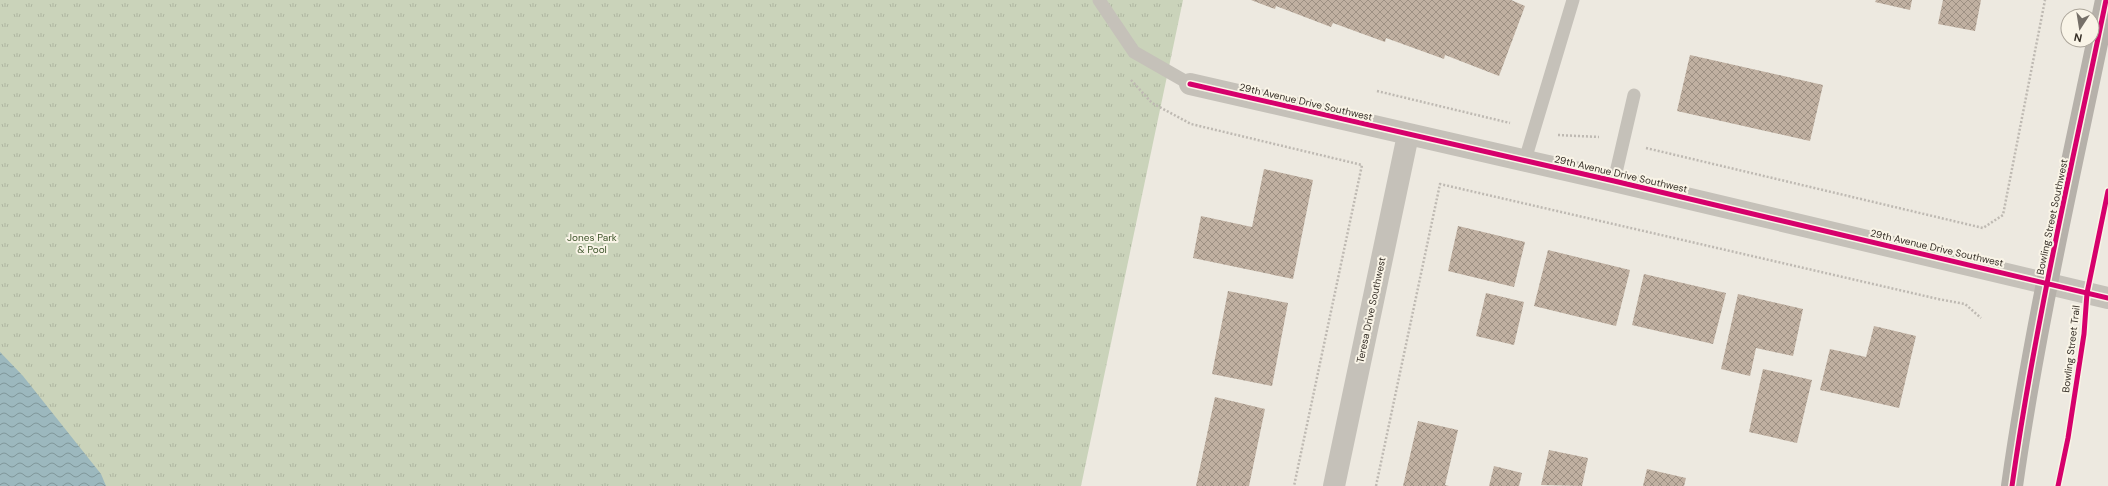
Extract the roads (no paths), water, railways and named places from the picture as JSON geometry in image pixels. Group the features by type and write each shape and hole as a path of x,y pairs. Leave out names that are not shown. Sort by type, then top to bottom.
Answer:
{"main road":[{"name":"Bowling Street Southwest","path":"2012,486 2021,422 2106,0"}],"street":[{"name":"29th Avenue Drive Southwest","path":"1190,84 1525,160 2108,298"},
{"name":"Teresa Drive Southwest","path":"1334,486 1408,134"}],"lane":[{"path":"1099,0 1134,52 1190,84"},
{"path":"1525,160 1573,0"},
{"path":"1614,181 1634,95"}],"water":[{"path":"0,352 23,376 101,474 106,486 0,486"}],"park label":[{"name":"Jones Park & Pool","path":"592,242"}]}
